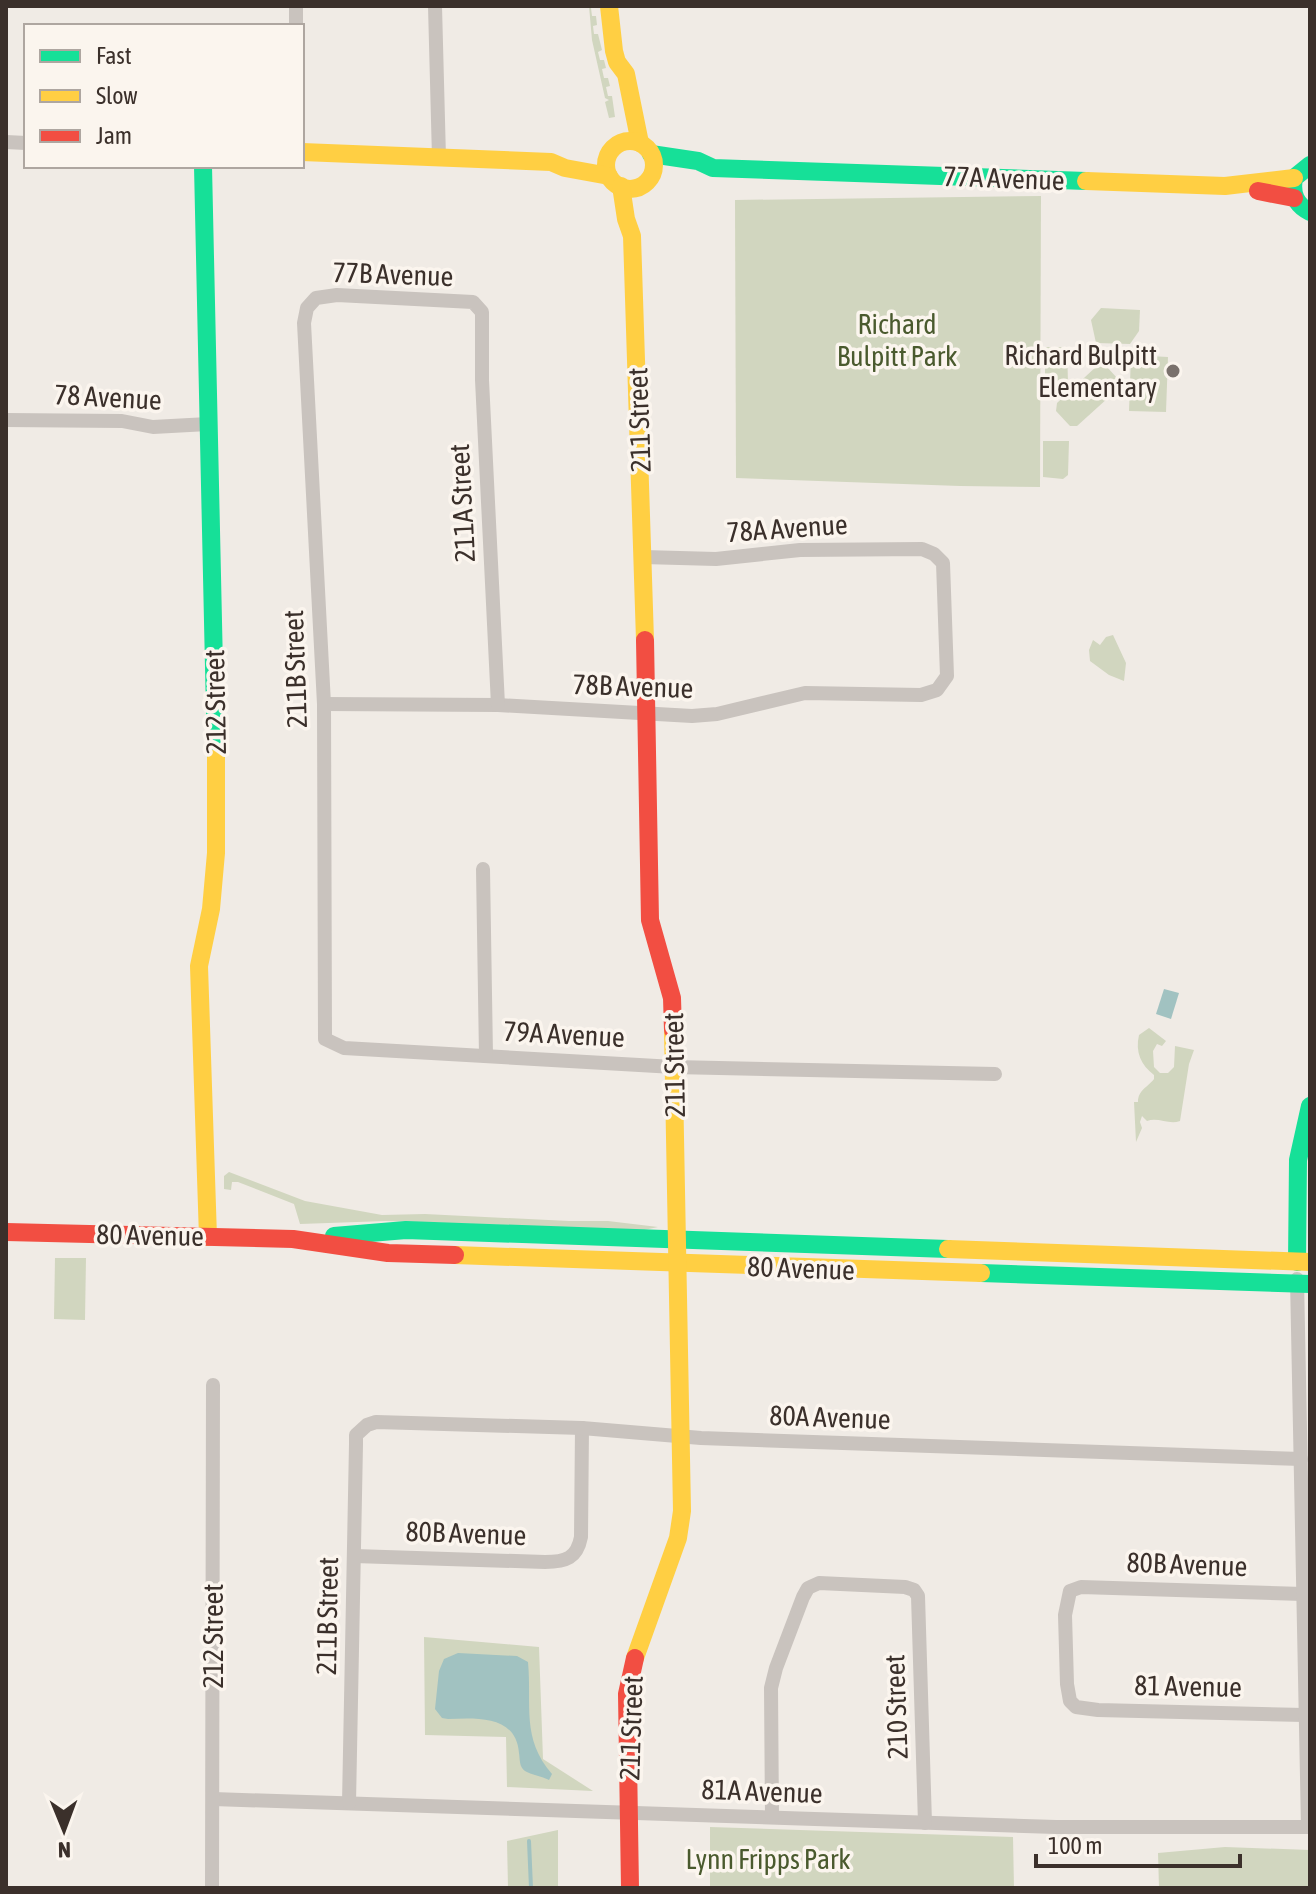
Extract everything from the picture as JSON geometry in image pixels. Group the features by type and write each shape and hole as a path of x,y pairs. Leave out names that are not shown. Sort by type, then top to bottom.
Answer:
{"street":[{"path":"435,6 439,158"},
{"path":"609,6 617,62 613,77 622,122 606,165 615,181"},
{"path":"304,152 551,162 562,169 594,171 634,188 646,181 654,168 626,74 617,62"},
{"path":"551,162 562,155 613,149 628,141 646,148"},
{"path":"1225,186 1305,210 1303,170 1310,146"},
{"name":"77A Avenue","path":"646,148 698,161 713,168 1225,186 1303,170"},
{"name":"212 Street","path":"203,168 217,795 211,909 199,966 208,1237"},
{"name":"77A Avenue","path":"646,181 667,173 699,174 713,168"},
{"name":"211 Street","path":"615,181 625,206 626,227 632,236"},
{"name":"211 Street","path":"630,1888 629,1679 678,1538 682,1511 672,998 650,920 643,557 632,236 637,226 638,200 646,181"},
{"name":"77B Avenue","path":"313,300 337,295 473,302"},
{"name":"211B Street","path":"313,300 307,308 304,323 324,704 325,1039"},
{"name":"211A Street","path":"473,302 482,312 482,380 498,705"},
{"name":"78 Avenue","path":"6,420 122,421 153,427 208,424"},
{"name":"78A Avenue","path":"643,557 716,559 815,550 922,549 934,554 943,563 947,676 937,690"},
{"name":"78B Avenue","path":"324,704 498,705 646,714 717,714 805,693 921,695 937,690"},
{"path":"483,869 486,1056"},
{"name":"79A Avenue","path":"325,1039 344,1048 674,1067 995,1074"},
{"path":"1308,1827 1301,1459 1304,1262 1298,1160 1310,1106"},
{"name":"80 Avenue","path":"6,1232 293,1239 406,1230 1304,1262"},
{"name":"80 Avenue","path":"293,1239 388,1253 1304,1284"},
{"name":"212 Street","path":"212,1888 213,1385"},
{"name":"80A Avenue","path":"360,1430 376,1422 582,1428 682,1436 1301,1459"},
{"name":"80B Avenue","path":"354,1556 568,1560 574,1555 581,1537 582,1428"},
{"name":"211B Street","path":"349,1803 356,1444 360,1430"},
{"name":"210 Street","path":"772,1817 771,1688 808,1588 819,1583 905,1587 914,1590 918,1596 925,1823"},
{"name":"80B Avenue","path":"1073,1705 1067,1684 1065,1615 1070,1591 1093,1587 1303,1594"},
{"name":"81 Avenue","path":"1073,1705 1098,1710 1304,1715"},
{"name":"81A Avenue","path":"213,1799 1056,1827 1308,1827"}],"green space":[{"path":"589,6 595,6 591,8 592,16 596,16 594,34 598,34 602,50 598,52 600,60 604,60 606,68 602,69 604,78 608,78 610,86 606,87 608,96 612,96 615,117 609,118 605,102 609,100 605,98 592,40"},
{"name":"Richard Bulpitt Park","path":"1041,196 1040,487 736,478 735,200"},
{"path":"1101,308 1140,310 1139,331 1130,344 1096,343 1091,320"},
{"path":"1045,347 1067,347 1068,383 1045,384"},
{"path":"1131,355 1168,357 1166,412 1129,411"},
{"path":"1098,365 1105,365 1119,380 1119,388 1077,426 1070,426 1056,411 1057,403"},
{"path":"1043,441 1069,441 1068,475 1063,479 1043,477"},
{"path":"1113,635 1126,663 1124,681 1109,675 1090,661 1089,650 1093,640 1100,645 1106,637"},
{"path":"1149,1028 1166,1041 1162,1046 1157,1044 1153,1051 1154,1067 1160,1073 1168,1073 1174,1067 1175,1046 1194,1050 1180,1121 1147,1121 1142,1116 1142,1128 1136,1142 1134,1102 1138,1102 1141,1092 1154,1079 1142,1062 1138,1047 1139,1035"},
{"path":"229,1172 305,1201 382,1215 608,1221 658,1227 644,1230 386,1221 300,1224 294,1204 238,1182 232,1182 231,1190 224,1189 224,1176"},
{"path":"55,1258 86,1258 85,1320 54,1319"},
{"path":"424,1637 539,1647 543,1759 593,1791 507,1787 506,1737 425,1735"},
{"name":"Lynn Fripps Park","path":"710,1827 1013,1837 1014,1888 710,1888"},
{"path":"558,1830 558,1888 508,1888 507,1841"},
{"path":"1225,1847 1310,1850 1310,1888 1159,1888 1158,1853"}],"water":[{"path":"1164,989 1179,993 1171,1019 1156,1014"},
{"path":"458,1653 517,1656 528,1662 532,1734 542,1761 552,1774 549,1780 523,1769 516,1741 503,1725 482,1719 442,1718 435,1709 439,1671 444,1659"}],"waterway":[{"path":"529,1841 531,1888"}],"traffic: fast":[{"path":"651,154 698,161 713,168 1086,181"},
{"path":"1310,165 1294,178 1293,184 1298,202 1310,212"},
{"path":"203,168 216,758"},
{"path":"1297,1262 1298,1160 1310,1106"},
{"path":"334,1236 406,1230 948,1249"},
{"path":"981,1273 1310,1284"}],"traffic: slow":[{"path":"609,6 614,51 617,62 626,74 640,143"},
{"path":"630,141 647,148 654,165 647,182 630,189 613,182 606,165 613,148 630,141"},
{"path":"304,152 551,162 565,168 609,176"},
{"path":"1086,181 1225,186 1294,178"},
{"path":"621,186 632,236 645,640"},
{"path":"208,1237 199,966 211,909 216,853 216,758"},
{"path":"635,1658 678,1538 682,1511 673,1030"},
{"path":"948,1249 1310,1262"},
{"path":"455,1255 981,1273"}],"traffic: jam":[{"path":"1258,191 1294,198"},
{"path":"645,640 650,920 672,998 673,1030"},
{"path":"6,1232 293,1239 388,1253 455,1255"},
{"path":"630,1888 627,1694 635,1658"}],"place":[{"name":"Richard Bulpitt Elementary","path":"1173,371"}]}
